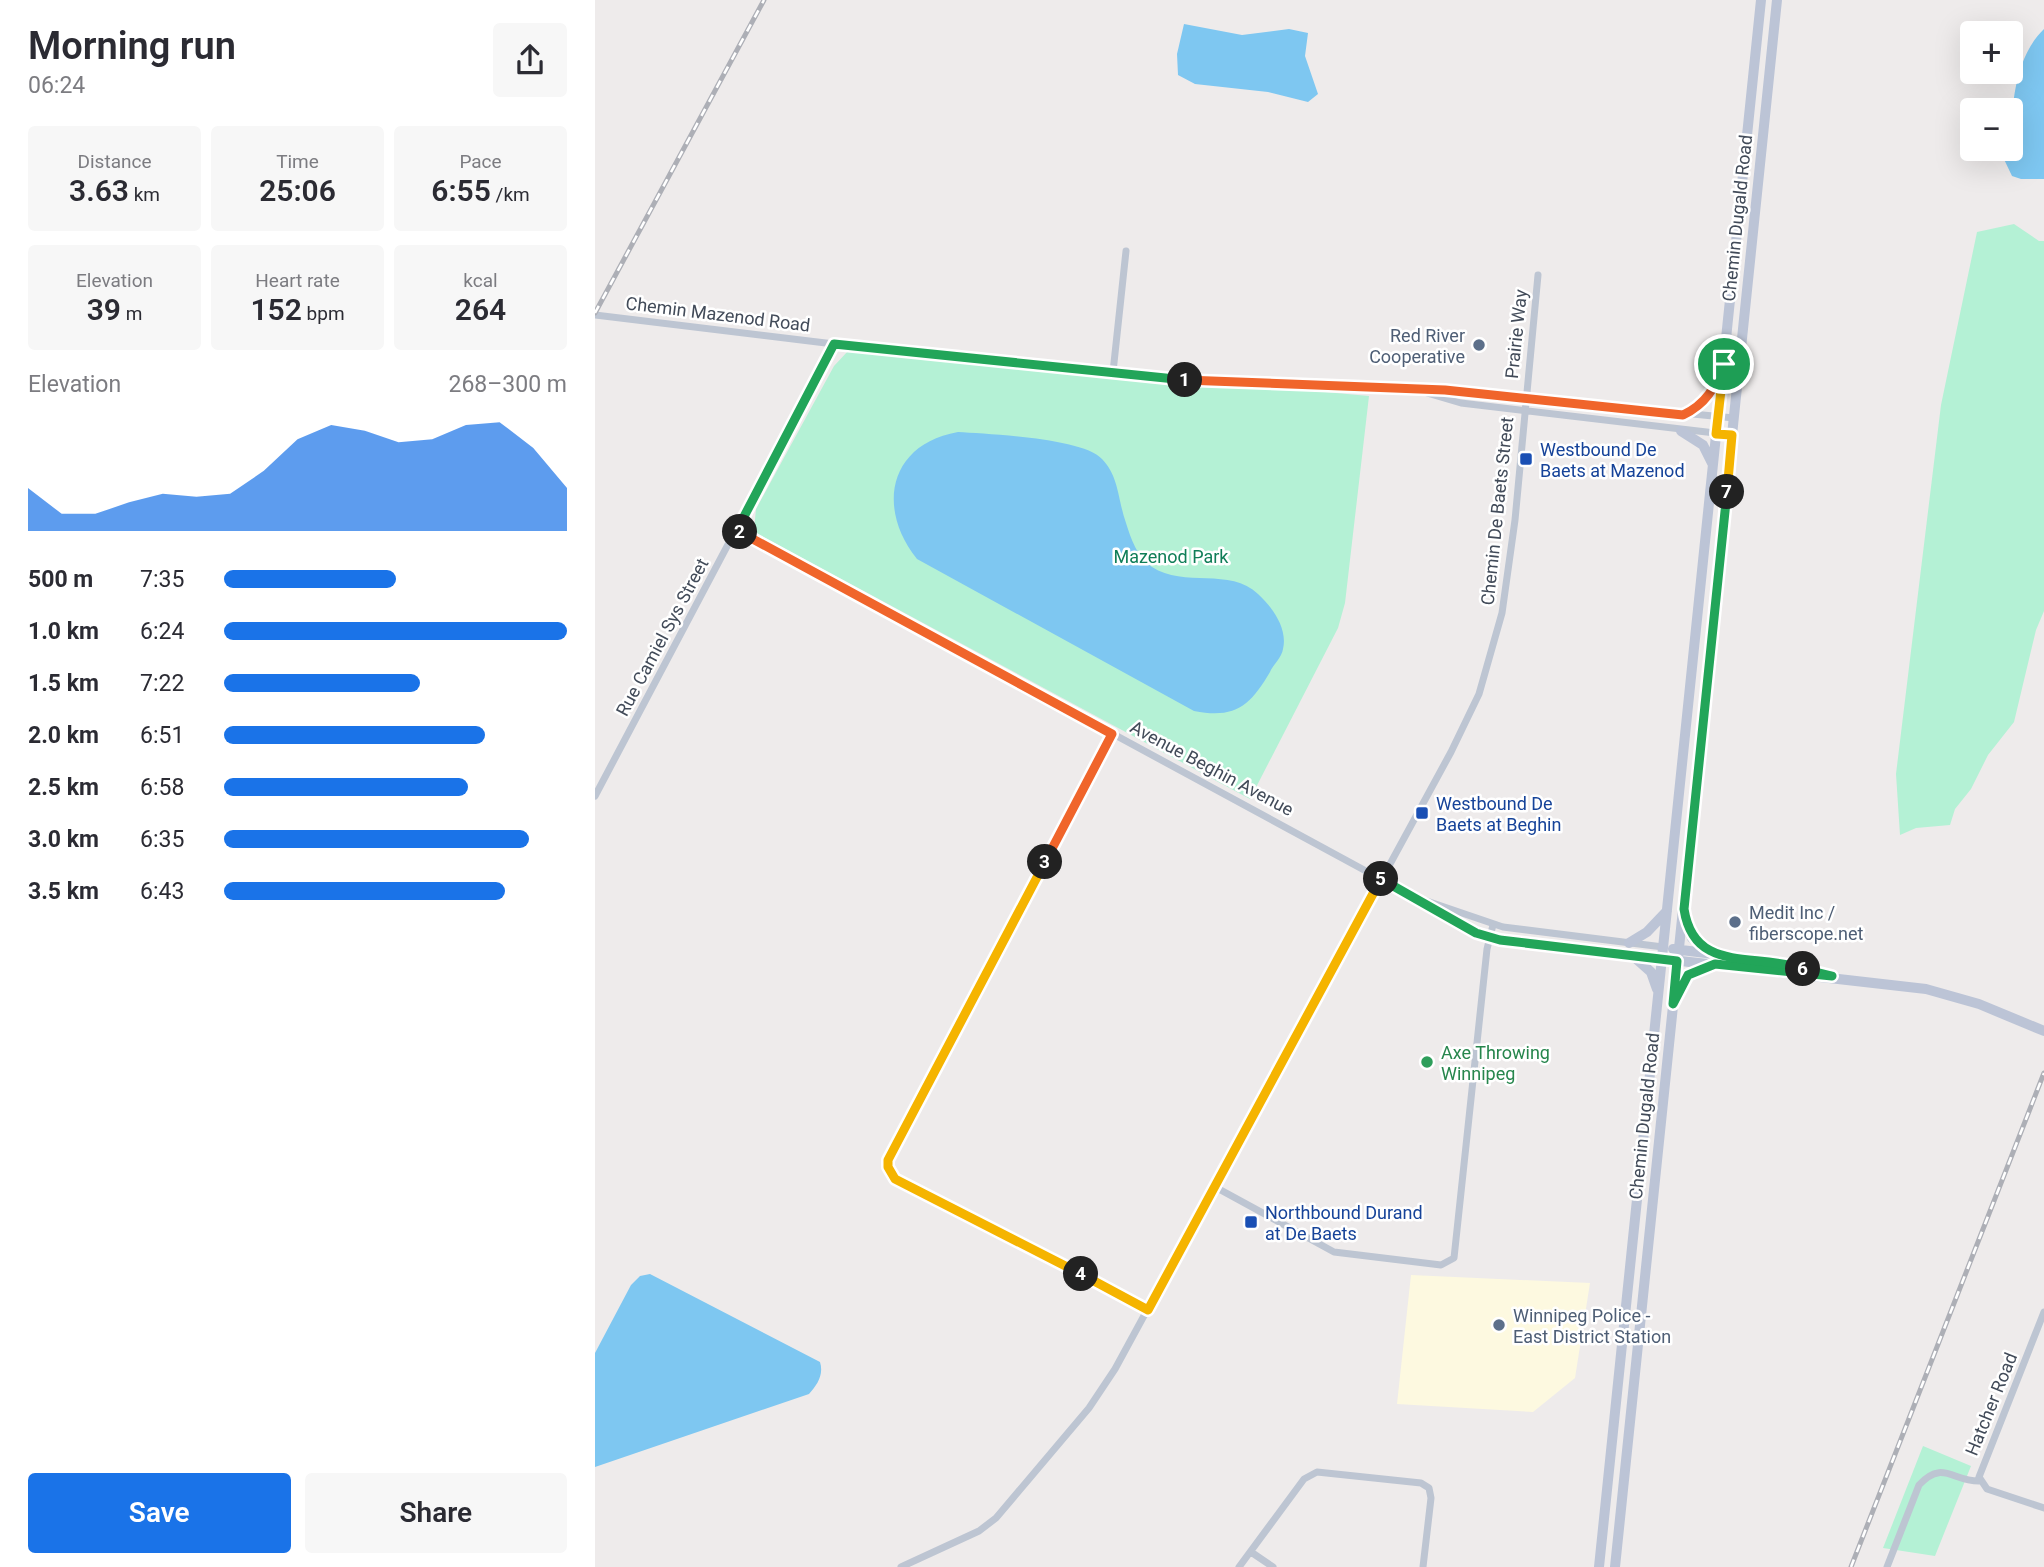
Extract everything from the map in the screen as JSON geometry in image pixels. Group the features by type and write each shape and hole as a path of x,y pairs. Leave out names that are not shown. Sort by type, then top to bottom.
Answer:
{"main road":[{"name":"Chemin Dugald Road","path":"1599,1567 1761,0"},
{"name":"Chemin Dugald Road","path":"1615,1567 1777,0"},
{"path":"1683,415 1705,401 1715,387 1724,364"},
{"path":"1681,431 1703,445 1713,468"},
{"path":"1673,1004 1688,975 1716,959 1692,938 1684,909"},
{"path":"1629,943 1647,932 1667,911"},
{"name":"Avenue Beghin Avenue","path":"1663,953 1926,989 1979,1004 2044,1031"},
{"path":"1633,956 1651,972 1658,994"}],"street":[{"path":"1113,372 1126,251"},
{"name":"Prairie Way","path":"1525,397 1538,275"},
{"name":"Chemin Mazenod Road","path":"595,315 834,344 1187,380 1525,397 1683,415 1734,418"},
{"name":"Rue Camiel Sys Street","path":"595,796 834,344"},
{"name":"Chemin Mazenod Road","path":"1423,391 1443,400 1681,431 1732,435"},
{"name":"Chemin De Baets Street","path":"901,1567 979,1531 1012,1503 1100,1394 1217,1188 1443,767 1482,685 1502,612 1509,569 1525,397"},
{"name":"Avenue Beghin Avenue","path":"737,530 1381,879 1467,929 1490,937 1633,956 1663,953"},
{"path":"1112,734 894,1149 888,1167 895,1179 1148,1310"},
{"name":"Avenue Beghin Avenue","path":"1412,896 1493,925 1629,943 1663,953"},
{"path":"1217,1188 1334,1252 1441,1265 1454,1258 1493,925"},
{"name":"Hatcher Road","path":"2044,1312 1981,1472 1980,1481 1987,1489 2044,1508"},
{"path":"2035,1335 2044,1338"},
{"path":"1240,1567 1304,1479 1317,1472 1421,1483 1429,1488 1431,1498 1423,1567"},
{"path":"1887,1567 1919,1485 1929,1475 1945,1472 1970,1481 1980,1481"},
{"path":"1251,1552 1273,1567"}],"shaded area":[{"path":"1411,1275 1590,1283 1575,1378 1533,1412 1397,1404"}],"green space":[{"path":"2014,224 2039,241 2044,241 2044,611 2036,630 2014,722 1988,755 1971,789 1955,809 1950,825 1916,828 1900,835 1896,774 1941,405 1977,232"},
{"name":"Mazenod Park","path":"848,351 1369,396 1345,603 1338,628 1250,799 754,530 756,509 834,366"},
{"path":"1923,1446 1971,1466 1935,1556 1883,1548"}],"water":[{"path":"1184,24 1242,35 1289,29 1308,33 1305,56 1318,94 1308,102 1268,92 1195,84 1178,75 1177,54"},
{"path":"2044,29 2044,179 2021,179 2012,176 2005,161 2023,161 2023,98 2014,98 2016,84 2023,84 2023,62"},
{"path":"958,432 1034,438 1092,452 1102,459 1112,473 1130,535 1147,563 1165,573 1178,576 1234,581 1258,594 1278,618 1284,641 1281,655 1255,694 1231,711 1194,711 917,559 904,539 896,519 896,481 904,464 917,450 935,439"},
{"path":"650,1274 820,1362 820,1375 809,1394 595,1467 595,1353 631,1285 640,1276"}],"railway":[{"path":"595,313 764,0"},
{"path":"1851,1567 2044,1073"}],"place":[{"name":"Red River Cooperative","path":"1479,345"},
{"name":"Westbound De Baets at Mazenod","path":"1526,459"},
{"name":"Westbound De Baets at Beghin","path":"1422,813"},
{"name":"Medit Inc / fiberscope.net","path":"1735,922"},
{"name":"Axe Throwing Winnipeg","path":"1427,1062"},
{"name":"Northbound Durand at De Baets","path":"1251,1222"},
{"name":"Winnipeg Police - East District Station","path":"1499,1325"}],"route":[{"path":"834,344 1187,380 1445,390 1683,415 1705,401 1715,387 1724,364 1716,434 1732,435 1684,909 1687,927 1692,938 1716,954 1780,962 1832,976 1780,973 1715,964 1688,975 1673,1004 1677,961 1500,940 1476,933 1381,879 1217,1188 1148,1310 890,1174 888,1160 1112,734 737,530 834,344"}]}
